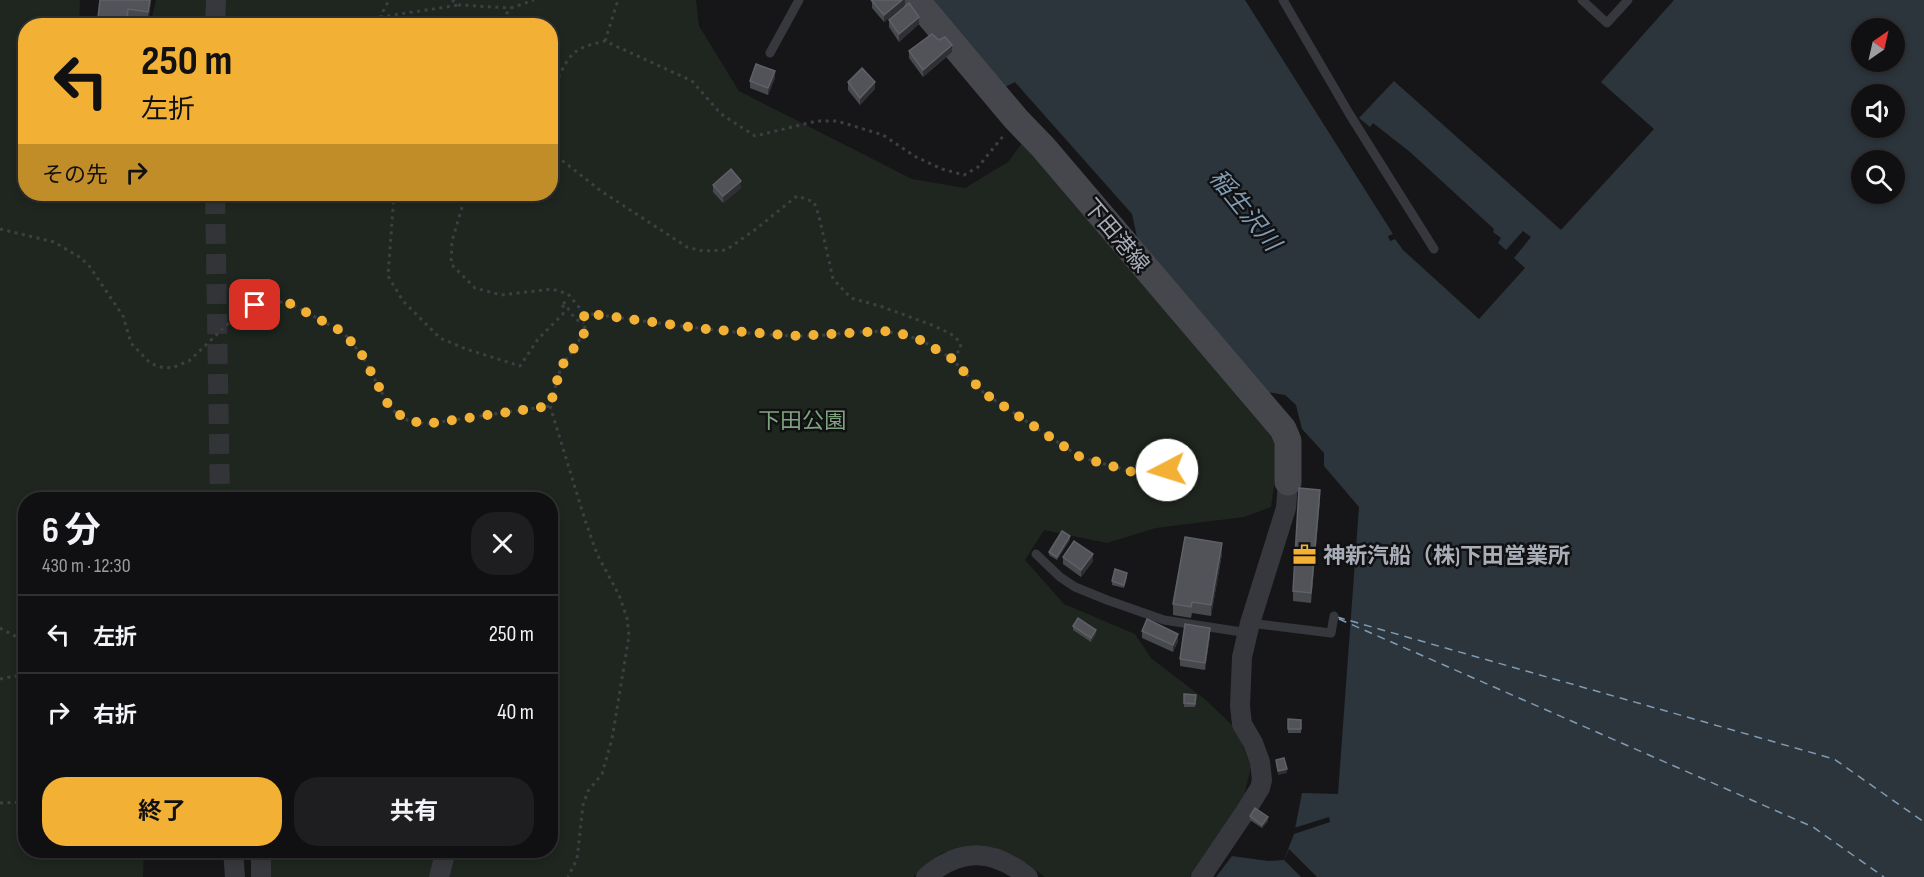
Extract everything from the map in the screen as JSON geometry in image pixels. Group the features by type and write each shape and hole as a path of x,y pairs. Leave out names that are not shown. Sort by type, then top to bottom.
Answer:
{"main road":[{"name":"下田港線","path":"916,0 1283,429 1288,441 1288,482"}],"street":[{"path":"215,18 216,0"},
{"path":"1201,877 1247,809 1260,788 1262,780 1260,762 1253,743 1242,724 1240,706 1242,657 1286,508 1288,482"},
{"path":"926,877 951,859 970,855 1000,859 1028,877"},
{"path":"234,858 235,877"},
{"path":"261,858 261,877"},
{"path":"440,877 444,858"}],"lane":[{"path":"770,53 800,0"},
{"path":"1283,0 1350,115 1434,249"},
{"path":"1582,0 1607,23 1628,0"},
{"path":"1036,554 1060,577 1076,586 1107,600 1164,620 1331,633 1334,616"}],"path":[{"path":"380,17 389,0"},
{"path":"452,0 459,5"},
{"path":"380,17 459,5 511,8 534,0"},
{"path":"605,41 618,0"},
{"path":"503,18 511,8"},
{"path":"558,81 573,54 585,47 605,41 692,81 721,114 755,136 817,121 837,121 883,135 916,157 942,169 964,175 978,167 1016,119"},
{"path":"558,156 600,191 687,247 703,251 726,250 797,196 814,202 832,279 850,298 915,318 951,334 960,342 960,350 951,358"},
{"path":"393,201 388,276 403,301 440,338 520,366 538,339 564,314 563,302 575,319 585,324"},
{"path":"462,201 452,241 451,264 475,288 501,295 552,289 568,294 584,313 585,332 561,367 550,406 597,554 619,596 627,618 629,636 612,740 602,774 588,791 583,805 578,859 568,877"},
{"path":"0,229 54,242 81,258 90,267 123,316 131,343 150,363 159,368 172,368 189,361 232,319 255,305 272,301 289,303 343,332 362,355 390,408 407,420 426,424 550,406"},
{"path":"584,313 705,329 798,336 883,331 899,333 920,340 951,358 984,393 1080,457 1136,473 1167,470"},
{"path":"0,628 18,638"},
{"path":"0,679 18,676"},
{"path":"0,803 18,802"}],"green space":[{"name":"下田公園","path":"0,0 80,0 79,18 18,18 18,201 558,201 558,18 152,18 156,0 696,0 699,26 739,91 912,179 965,188 1008,162 1025,139 1281,437 1271,507 1244,517 1156,528 1107,543 1044,530 1025,560 1064,604 1135,634 1151,658 1207,701 1236,729 1251,767 1243,800 1190,877 1045,877 1000,850 967,848 942,853 913,877 271,877 271,858 558,858 558,492 18,492 18,858 144,858 143,877 0,877"}],"water":[{"name":"稲生沢川","path":"932,0 1245,0 1393,234 1388,236 1390,241 1395,239 1403,250 1479,319 1525,268 1514,258 1531,237 1523,231 1506,250 1498,243 1501,238 1493,232 1494,229 1410,152 1373,123 1370,127 1359,118 1394,81 1561,230 1654,129 1601,82 1674,0 1924,0 1924,877 1216,877 1232,856 1268,861 1284,860 1294,834 1302,793 1338,794 1359,507 1324,466 1324,453 1302,429 1296,405 1285,395 1267,392 1138,242 1132,214 1015,82 1005,87"}],"pier":[{"path":"1329,817 1330,822 1294,834 1294,828"},
{"path":"1289,849 1317,877 1301,877 1284,860"}],"building":[{"path":"100,0 150,0 148,12 128,9 127,18 98,18"},
{"path":"873,0 902,0 884,15"},
{"path":"909,3 919,17 899,34 889,20"},
{"path":"932,34 939,40 945,37 952,45 923,70 909,51"},
{"path":"756,64 775,71 768,88 750,81"},
{"path":"862,68 875,82 860,98 848,82"},
{"path":"731,169 741,181 723,196 713,185"},
{"path":"1299,488 1320,490 1311,593 1293,591"},
{"path":"1062,531 1070,536 1057,557 1049,552"},
{"path":"1185,537 1222,543 1211,605 1192,602 1191,607 1173,604"},
{"path":"1074,541 1093,554 1081,570 1063,557"},
{"path":"1115,569 1127,573 1124,585 1112,581"},
{"path":"1078,618 1096,630 1091,638 1073,626"},
{"path":"1147,619 1178,634 1173,645 1142,631"},
{"path":"1185,624 1210,628 1205,663 1180,659"},
{"path":"1184,694 1196,695 1195,704 1184,703"},
{"path":"1288,719 1301,720 1301,729 1288,729"},
{"path":"1284,758 1287,769 1278,771 1276,760"},
{"path":"1255,808 1268,817 1262,825 1250,816"}],"ferry route":[{"path":"1337,617 1834,759 1924,822"},
{"path":"1339,619 1813,827 1884,877"}],"tunnel":[{"path":"215,201 220,492"}],"place":[{"name":"神新汽船（株)下田営業所","path":"1305,555"}],"route":[{"path":"255,305 272,301 289,303 343,332 362,355 390,408 407,420 426,424 550,406 561,367 585,332 584,313 705,329 798,336 883,331 899,333 920,340 951,358 984,393 1080,457 1136,473 1167,470"}]}
